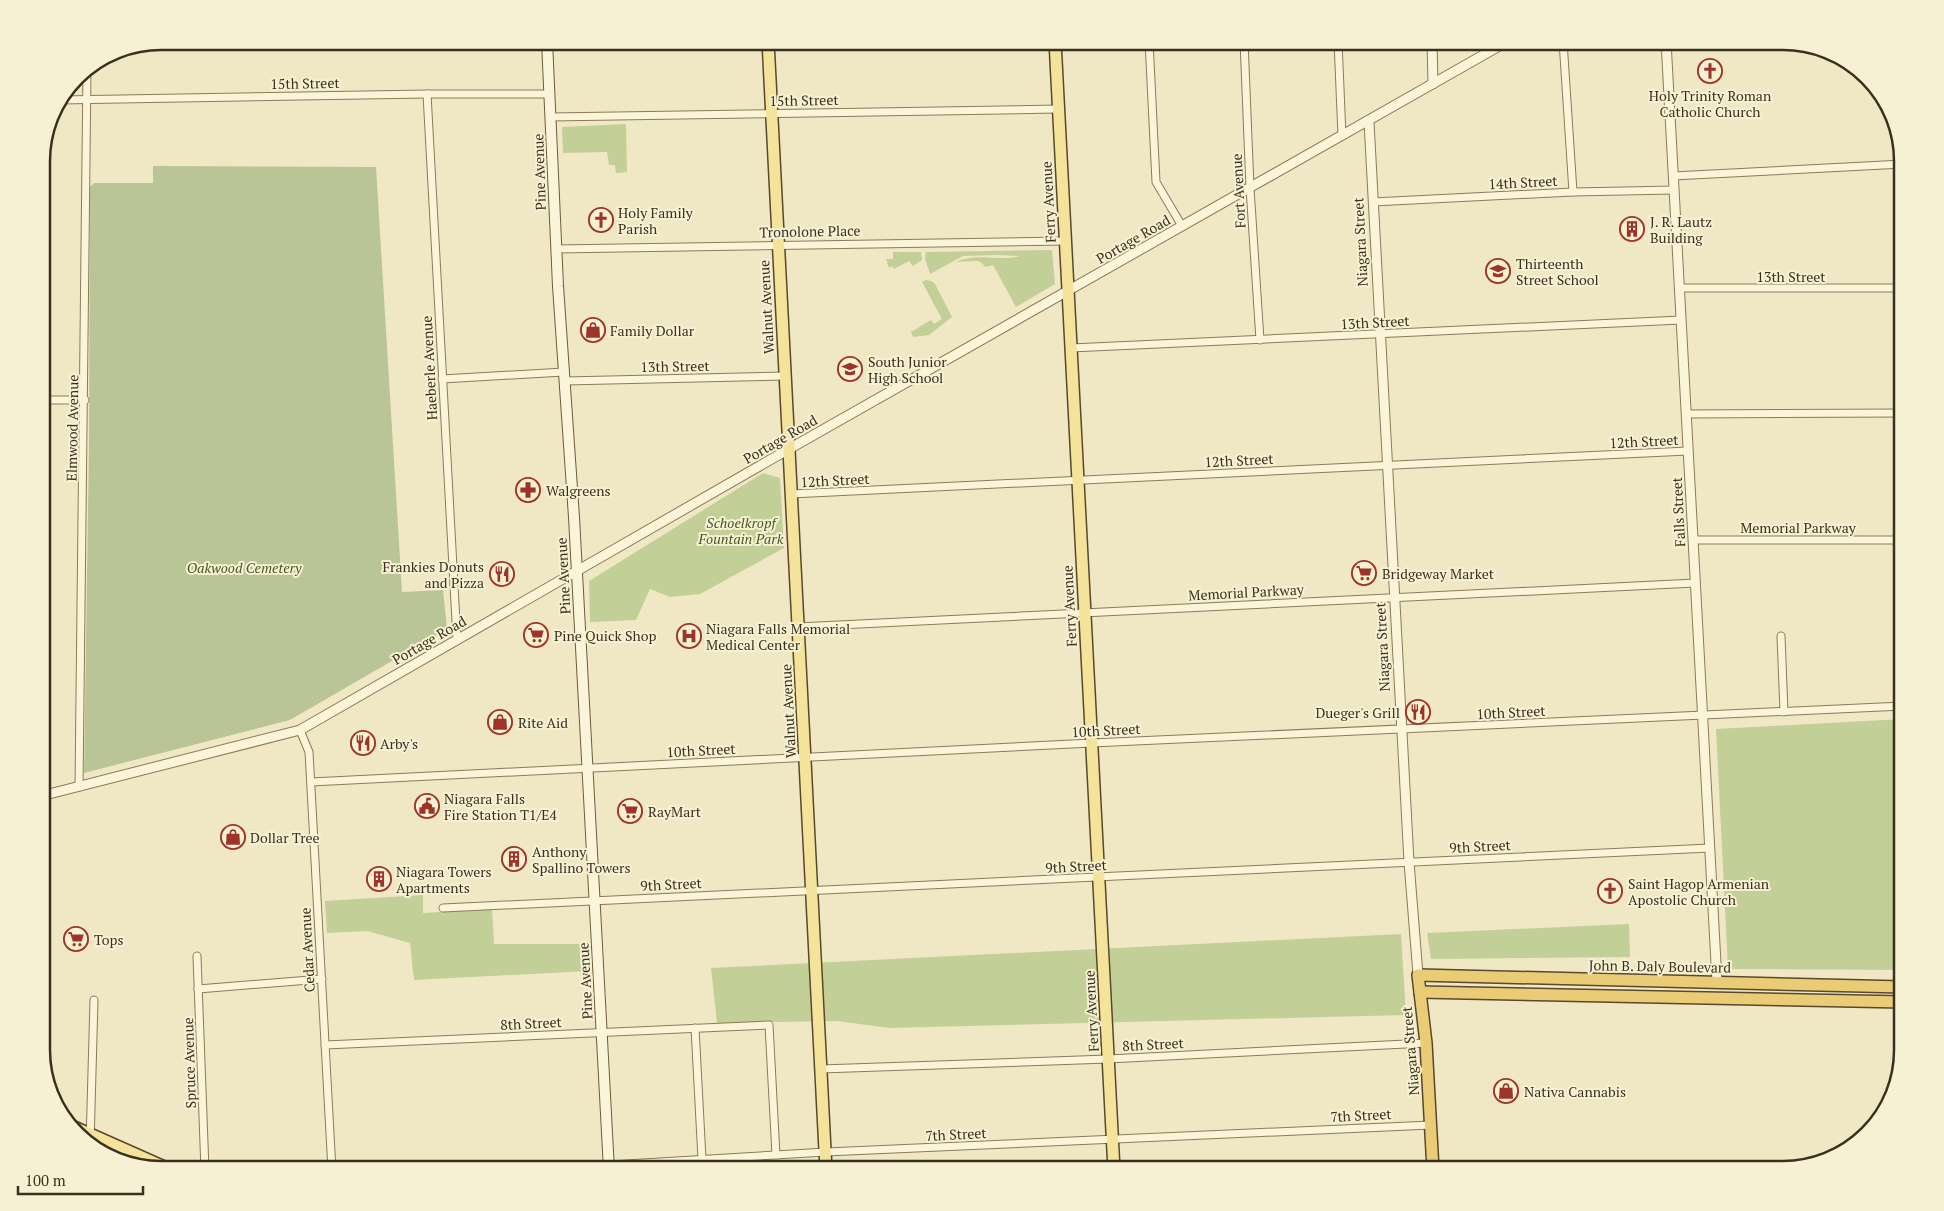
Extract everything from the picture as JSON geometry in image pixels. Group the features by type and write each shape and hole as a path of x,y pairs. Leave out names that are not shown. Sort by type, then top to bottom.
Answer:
{"highway":[{"name":"John B. Daly Boulevard","path":"1418,976 1894,986"},
{"name":"Niagara Street","path":"1418,976 1426,1043 1433,1161"},
{"path":"1420,992 1894,1002"}],"main road":[{"name":"Pine Avenue","path":"547,50 556,249 609,1161"},
{"name":"Walnut Avenue","path":"768,50 826,1161"},
{"name":"Ferry Avenue","path":"1055,50 1114,1161"},
{"path":"102,1144 143,1159"}],"street":[{"path":"1150,50 1156,182 1182,226"},
{"name":"Fort Avenue","path":"1244,50 1250,188 1260,340"},
{"path":"1338,50 1342,136"},
{"path":"1432,50 1433,84"},
{"name":"Portage Road","path":"50,794 300,730 789,449 1492,50"},
{"path":"1564,50 1573,192"},
{"name":"Falls Street","path":"1666,50 1717,982"},
{"name":"Elmwood Avenue","path":"79,787 85,400 87,79"},
{"name":"15th Street","path":"68,100 427,94 549,94"},
{"name":"Haeberle Avenue","path":"427,94 457,640"},
{"name":"15th Street","path":"550,117 1058,109"},
{"name":"Niagara Street","path":"1368,122 1409,862 1418,976"},
{"path":"1673,176 1894,164"},
{"name":"14th Street","path":"1373,202 1573,192 1674,190"},
{"name":"Tronolone Place","path":"556,249 778,244 1065,241"},
{"name":"13th Street","path":"1679,288 1894,288"},
{"name":"13th Street","path":"1071,348 1681,320"},
{"name":"13th Street","path":"442,379 785,376"},
{"path":"50,400 85,400"},
{"name":"12th Street","path":"1686,414 1894,414"},
{"name":"12th Street","path":"791,494 1688,451"},
{"name":"Memorial Parkway","path":"1693,540 1894,540"},
{"name":"Memorial Parkway","path":"798,627 1695,583"},
{"path":"1781,636 1784,712"},
{"name":"10th Street","path":"311,782 587,770 1092,743 1894,706"},
{"name":"Cedar Avenue","path":"300,730 309,752 331,1161"},
{"name":"9th Street","path":"442,908 1710,848"},
{"name":"Spruce Avenue","path":"196,956 205,1161"},
{"path":"198,988 322,979"},
{"path":"90,1135 94,1000"},
{"name":"8th Street","path":"325,1045 768,1025 776,1155"},
{"path":"695,1028 702,1159"},
{"name":"8th Street","path":"821,1069 1108,1059 1426,1043"},
{"name":"7th Street","path":"681,1161 826,1152 1431,1125"}],"green space":[{"path":"626,124 627,172 616,173 615,165 609,165 607,152 563,153 562,127"},
{"name":"Oakwood Cemetery","path":"153,166 376,167 402,592 443,590 447,629 290,720 84,773 89,446 90,187 94,183 153,183"},
{"path":"1052,250 1055,284 1016,307 993,265 986,267 979,261 956,262 980,257 1013,258 1020,256 963,256 930,274 925,259 926,252"},
{"path":"893,252 921,252 922,260 913,266 909,261 894,269 892,266 889,268 886,259 893,259"},
{"path":"926,280 935,284 952,317 929,335 913,337 911,332 931,320 934,324 942,319 922,282"},
{"name":"Schoelkropf Fountain Park","path":"763,473 780,478 784,548 700,594 670,597 650,589 636,620 590,622 589,581"},
{"path":"1894,719 1894,970 1728,969 1716,729"},
{"path":"423,895 423,913 492,909 494,944 588,944 588,971 414,980 410,943 367,931 327,933 325,901"},
{"path":"1629,924 1630,957 1431,959 1427,933"},
{"path":"1401,934 1406,1015 889,1028 837,1021 717,1023 711,968"}],"place":[{"name":"Holy Trinity Roman Catholic Church","path":"1710,71"},
{"name":"Holy Family Parish","path":"601,220"},
{"name":"J. R. Lautz Building","path":"1632,229"},
{"name":"Thirteenth Street School","path":"1498,271"},
{"name":"Family Dollar","path":"593,330"},
{"name":"South Junior High School","path":"850,369"},
{"name":"Walgreens","path":"528,490"},
{"name":"Bridgeway Market","path":"1364,573"},
{"name":"Frankies Donuts and Pizza","path":"502,574"},
{"name":"Pine Quick Shop","path":"536,635"},
{"name":"Niagara Falls Memorial Medical Center","path":"689,636"},
{"name":"Dueger's Grill","path":"1418,712"},
{"name":"Rite Aid","path":"500,722"},
{"name":"Arby's","path":"363,743"},
{"name":"Niagara Falls Fire Station T1/E4","path":"427,806"},
{"name":"RayMart","path":"630,811"},
{"name":"Dollar Tree","path":"233,837"},
{"name":"Anthony Spallino Towers","path":"514,859"},
{"name":"Niagara Towers Apartments","path":"379,879"},
{"name":"Saint Hagop Armenian Apostolic Church","path":"1610,891"},
{"name":"Tops","path":"76,939"},
{"name":"Nativa Cannabis","path":"1506,1091"}]}
